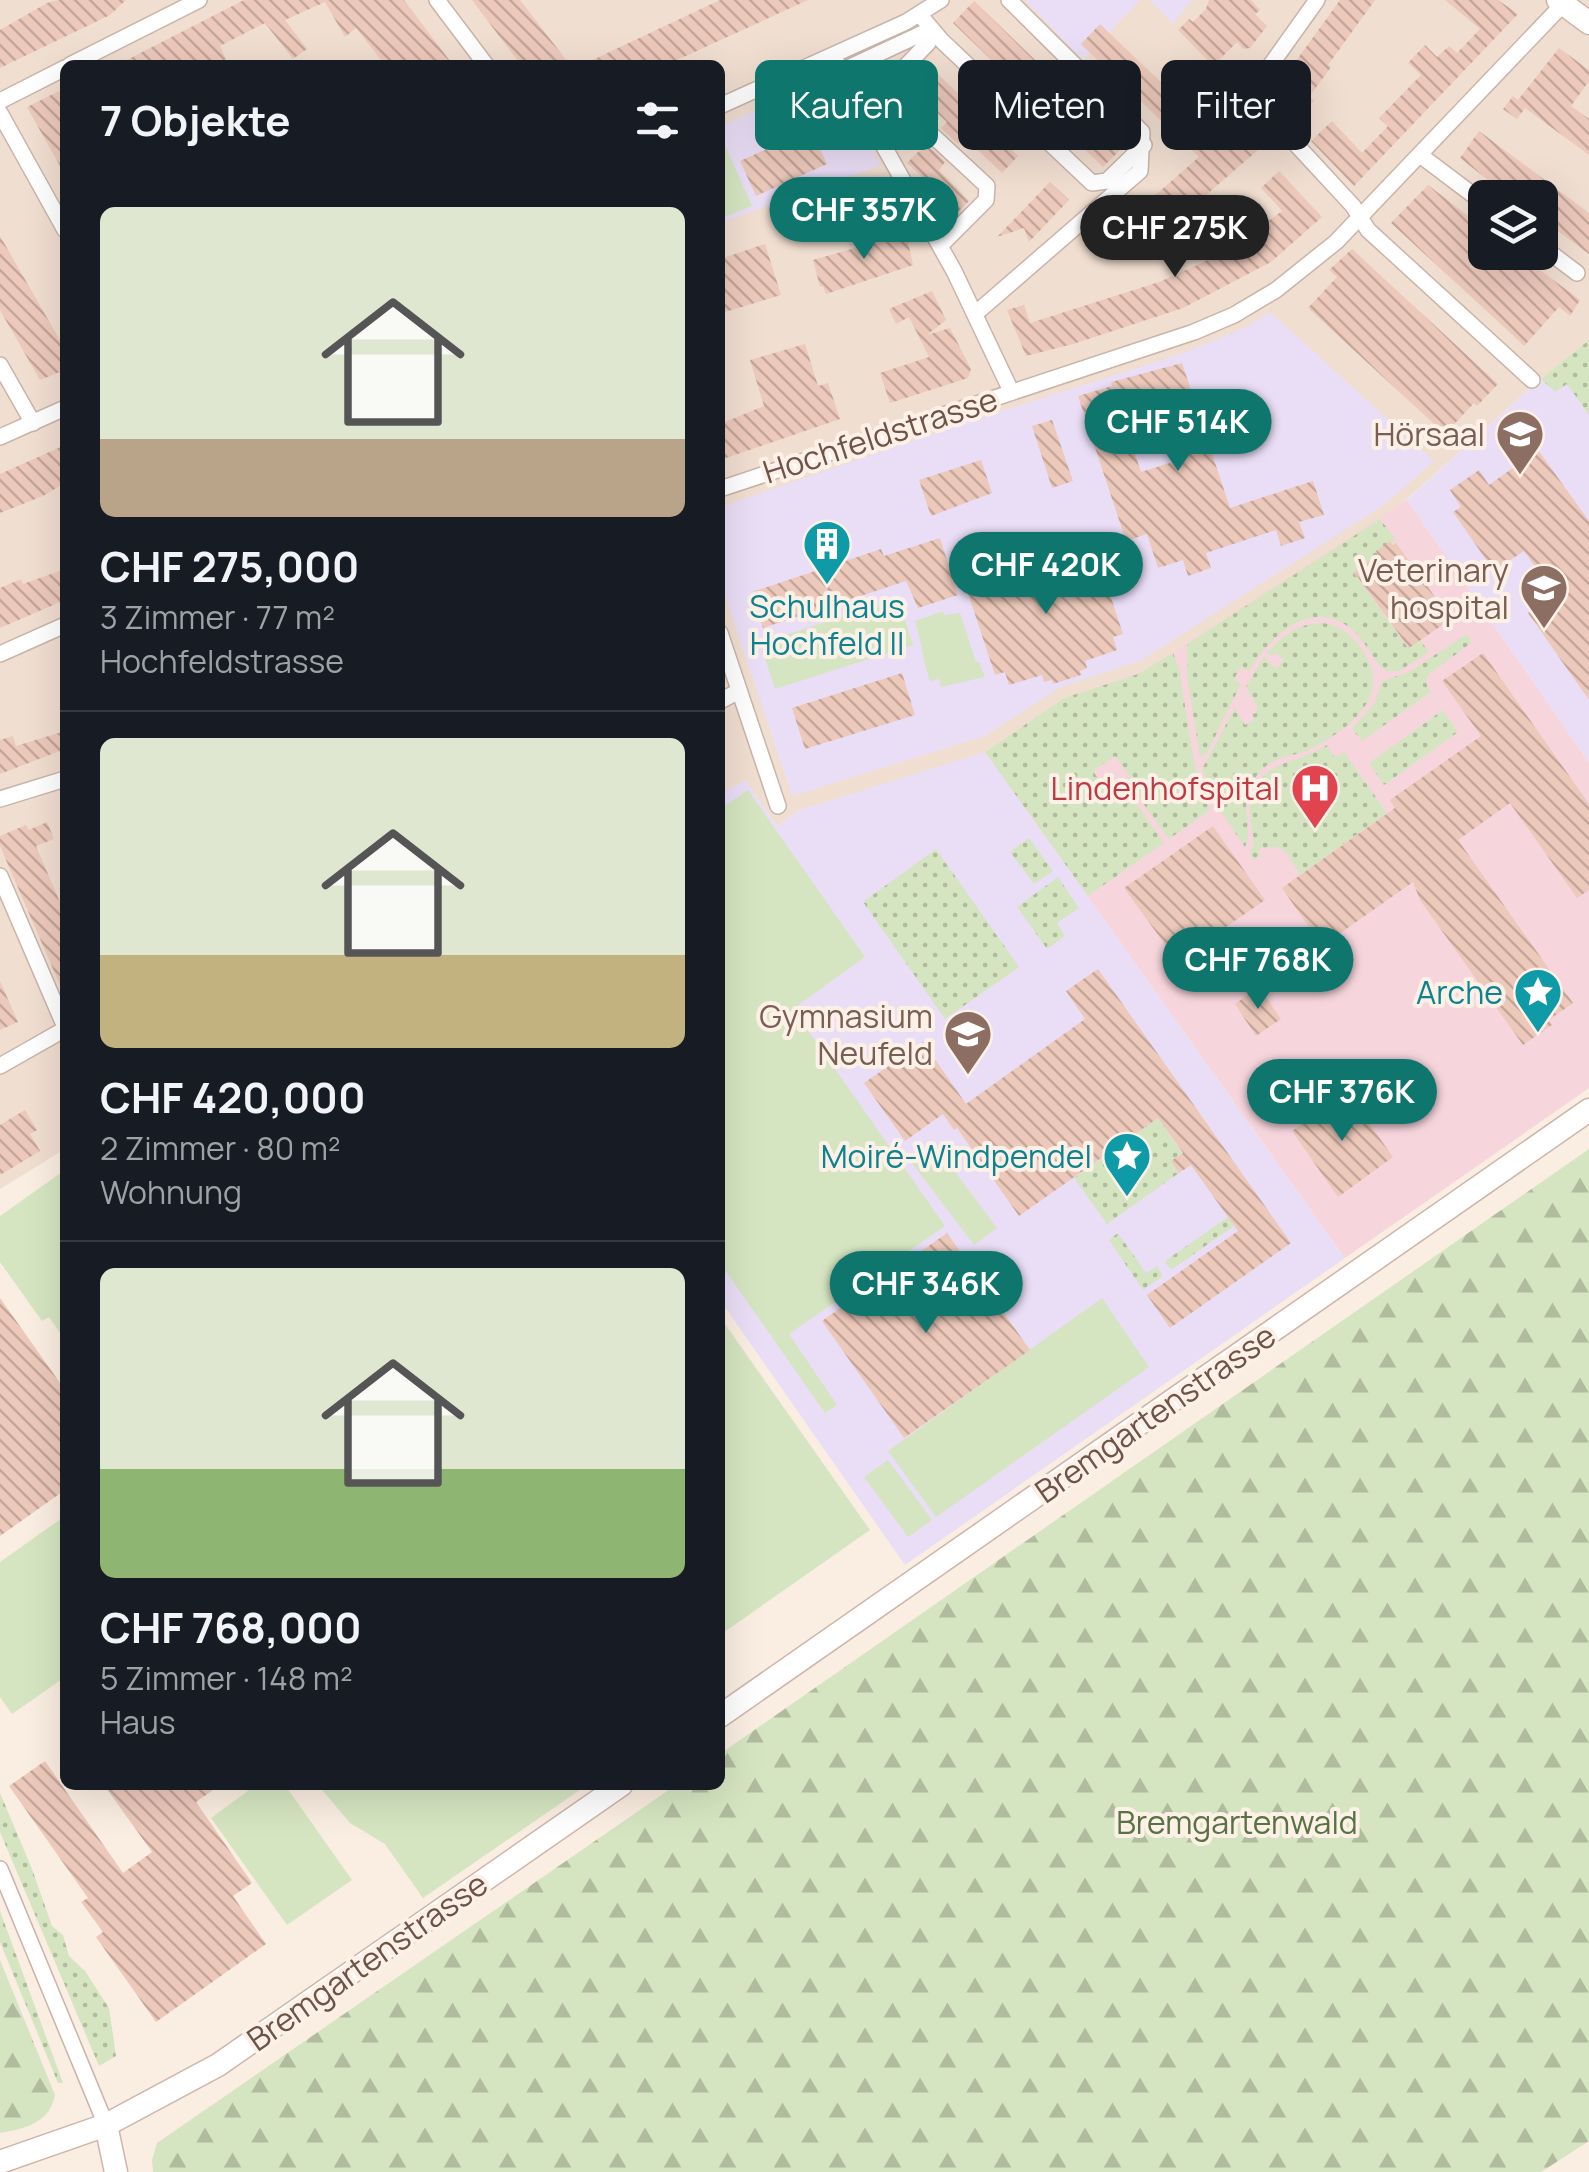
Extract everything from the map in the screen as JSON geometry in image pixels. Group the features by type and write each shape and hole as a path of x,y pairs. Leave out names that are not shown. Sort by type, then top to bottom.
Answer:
{"main road":[{"path":"1563,1 1589,23"},
{"name":"Bremgartenstrasse","path":"725,1713 1589,1110"},
{"name":"Bremgartenstrasse","path":"0,2162 106,2125 218,2065 614,1790"},
{"path":"106,2125 116,2172"}],"street":[{"path":"80,60 199,0"},
{"path":"436,0 482,60"},
{"path":"725,104 920,15 941,0"},
{"path":"976,314 1140,172 1144,145 1142,132 1009,0"},
{"path":"1318,0 1252,95 1368,230 1532,380"},
{"name":"Hochfeldstrasse","path":"725,487 1170,340 1234,315 1301,273 1360,217 1563,1"},
{"path":"920,15 942,41 1087,180 1104,182 1144,145"},
{"path":"924,33 928,43 874,98 868,98 850,68 924,33"},
{"path":"833,56 835,60"},
{"path":"0,100 60,70"},
{"path":"0,113 60,221"},
{"path":"938,141 987,186 986,200 940,246"},
{"path":"887,150 976,314 1011,392"},
{"path":"1420,154 1468,191"},
{"path":"1558,259 1577,273"},
{"path":"0,364 33,422"},
{"path":"0,437 60,410"},
{"path":"0,654 60,628"},
{"path":"725,649 778,806"},
{"path":"725,697 739,690"},
{"path":"0,799 60,780"},
{"path":"0,876 60,1016"},
{"path":"0,1066 60,1031"},
{"path":"0,1870 106,2125"}],"shaded area":[{"path":"0,0 1589,0 1589,340 1394,511 1148,669 1064,698 980,755 797,811 778,826 745,781 725,791 725,60 60,60 60,1152 0,1189"},
{"path":"1025,0 1140,0 1083,60"},
{"path":"1150,0 1192,0 1173,24"},
{"path":"755,111 755,150 872,150 881,165 725,221 725,125"},
{"path":"1270,312 1434,461 1384,505 1142,660 1059,688 985,736 792,796 725,596 725,505 1184,353 1244,328"},
{"name":"Veterinary hospital","path":"1589,340 1589,763 1407,500"},
{"name":"Lindenhofspital","path":"1407,500 1589,763 1589,1088 1345,1258 985,752 1064,698 1148,669"},
{"name":"Gymnasium Neufeld","path":"985,752 1345,1258 905,1565 725,1307 725,791 745,780 778,826 797,811"}],"green space":[{"path":"725,145 752,206 725,217"},
{"path":"1589,340 1589,415 1567,384 1555,392 1541,379"},
{"path":"1380,519 1396,540 1376,551 1378,555 1354,573 1408,648 1420,640 1429,652 1399,671 1386,671 1357,634 1341,622 1326,617 1296,623 1269,644 1249,671 1241,667 1234,679 1241,684 1207,753 1200,757 1187,676 1187,644"},
{"path":"898,599 913,645 775,689 760,643"},
{"path":"943,611 944,615 960,613 985,677 941,687 939,679 930,681 915,621"},
{"path":"1323,623 1341,629 1356,642 1368,659 1372,690 1357,717 1344,728 1313,748 1271,763 1258,774 1247,794 1245,847 1217,806 1202,769 1235,708 1245,725 1254,720 1252,714 1257,706 1246,687 1264,657 1276,669 1284,660 1275,652 1271,656 1267,653 1292,631"},
{"path":"1469,635 1471,643 1428,675 1426,683 1431,692 1362,741 1352,729 1375,702 1382,681 1409,672"},
{"path":"1173,653 1179,668 1194,762 1210,810 1169,839 1126,780 1130,777 1115,756 1093,771 1108,793 1122,783 1164,843 1088,896 985,752 1064,698 1138,674"},
{"path":"1443,710 1458,732 1384,785 1369,763"},
{"path":"1327,745 1335,758 1344,752 1387,813 1300,875 1287,853 1278,847 1261,848 1261,855 1254,860 1250,854 1250,815 1256,784 1275,767"},
{"path":"748,790 865,957 793,1009 945,1226 789,1334 837,1405 825,1413 725,1270 725,806"},
{"path":"1029,838 1053,871 1034,884 1010,852"},
{"path":"936,849 1019,967 945,1019 863,902"},
{"path":"1058,877 1079,908 1057,923 1065,936 1047,949 1017,907"},
{"path":"1158,1118 1182,1153 1171,1161 1179,1173 1107,1224 1074,1178"},
{"path":"935,1145 997,1228 974,1245 912,1163"},
{"name":"Bremgartenwald","path":"1589,1149 1589,2141 1541,2172 153,2172 157,2143 669,1790 725,1790 725,1751"},
{"path":"60,1174 60,1333 49,1317 42,1321 0,1262 0,1216"},
{"path":"1228,1217 1234,1226 1171,1270 1165,1261"},
{"path":"1118,1233 1146,1273 1157,1266 1163,1276 1143,1290 1109,1240"},
{"path":"1102,1298 1149,1367 936,1517 888,1451"},
{"path":"725,1324 870,1530 725,1632"},
{"path":"888,1460 932,1520 908,1537 864,1477"},
{"path":"60,1520 60,1680 12,1714 0,1697 0,1562"},
{"path":"249,1790 289,1790 352,1880 287,1925 211,1818"},
{"path":"322,1790 580,1790 423,1898 385,1844 350,1823"},
{"path":"0,1793 52,1926 63,1935 69,1956 85,1971 109,2008 116,2056 99,2066 0,1832"},
{"path":"0,1911 63,2083 58,2083 0,1942"},
{"path":"0,1960 55,2095 42,2118 27,2127 0,2133"}],"building":[{"path":"59,0 126,0 110,15 0,68 0,30"},
{"path":"244,0 404,0 449,60 381,60 356,28 345,37 325,2 285,20 307,49 293,59 265,23 220,46 224,60 127,60"},
{"path":"472,0 520,0 566,60 517,60"},
{"path":"720,0 808,0 677,60 593,60"},
{"path":"1209,0 1251,0 1260,10 1255,14 1267,26 1250,48 1243,49 1237,42 1219,60 1207,60 1178,30 1206,9"},
{"path":"1340,0 1375,0 1311,94 1311,60 1297,60"},
{"path":"1445,0 1498,0 1518,14 1354,186 1311,141 1332,121 1362,153 1388,126 1379,118 1421,75 1408,63 1425,45 1437,57 1449,46 1457,53 1480,29"},
{"path":"974,1 1035,60 992,60 953,23"},
{"path":"1100,24 1138,60 1098,60 1081,44"},
{"path":"1559,48 1589,70 1589,81 1571,106 1589,119 1589,155 1525,108 1517,119 1503,109 1513,96 1518,100"},
{"path":"1141,63 1161,83 1161,121 1141,101"},
{"path":"938,74 958,93 958,144 941,128 947,122 938,114"},
{"path":"59,91 60,166 27,107"},
{"path":"1479,131 1545,180 1488,180 1460,158"},
{"path":"764,150 821,150 827,164 756,196 740,161"},
{"path":"920,150 932,150 945,162 939,170 969,201 952,218 934,201 940,194 907,163"},
{"path":"978,150 1012,150 1018,156 1002,173"},
{"path":"1085,150 1120,150 1103,167"},
{"path":"1192,150 1258,150 1168,228 1173,234 1159,246 1126,211 1139,200 1144,205 1199,157"},
{"path":"1279,171 1322,217 1271,262 1183,308 1026,356 1007,310 1024,305 1030,323 1159,282 1202,263 1282,211 1261,188"},
{"path":"1050,182 1069,200 1029,242 1024,228 997,237"},
{"path":"1428,185 1468,216 1468,270 1540,270 1580,300 1570,316 1559,307 1524,346 1391,223"},
{"path":"1558,190 1589,213 1589,254 1558,231"},
{"path":"905,229 913,265 826,294 820,287 813,260 880,241 879,237"},
{"path":"0,236 60,340 60,372 40,380 0,310"},
{"path":"765,244 781,295 725,312 725,257"},
{"path":"1352,249 1498,384 1445,434 1308,308 1337,277 1329,270"},
{"path":"932,291 946,320 927,335 950,328 971,369 968,378 890,403 880,373 929,357 909,317 896,324 889,309"},
{"path":"805,344 818,386 828,383 840,419 725,458 725,422 764,406 750,360"},
{"path":"1182,363 1230,508 1313,481 1324,515 1299,522 1305,538 1281,546 1276,530 1206,553 1211,568 1188,576 1183,560 1158,568 1147,534 1126,541 1078,396 1112,386 1111,382","holes":["1159,409 1176,461 1141,472 1124,420"]},
{"path":"1052,420 1073,481 1052,488 1032,426"},
{"path":"60,447 60,486 0,513 0,474"},
{"path":"1538,450 1589,521 1589,700 1528,613 1554,594 1524,551 1494,571 1453,512 1461,507 1450,490 1479,470 1489,485"},
{"path":"981,460 992,493 931,516 919,480"},
{"name":"Schulhaus Hochfeld II","path":"940,538 958,595 918,608 906,581 763,628 752,592 881,549 884,556"},
{"path":"1390,541 1396,543 1451,619 1409,648 1354,572"},
{"path":"1093,543 1123,634 1113,637 1117,650 1085,661 1087,668 1080,671 1081,675 1053,684 1052,680 1044,682 1042,675 1009,685 1005,672 995,675 965,584"},
{"path":"60,571 60,602 0,628 0,588 21,579 23,584"},
{"path":"1483,653 1589,804 1589,890 1577,898 1510,803 1458,840 1573,1003 1549,1020 1552,1025 1523,1045 1420,900 1413,882 1322,946 1282,888 1395,808 1390,800 1481,736 1442,681"},
{"path":"902,673 915,715 805,749 792,708"},
{"path":"60,733 60,751 0,774 0,740 13,736 16,746"},
{"path":"47,822 54,839 36,846 60,902 60,985 0,846 0,836 26,825 29,830"},
{"path":"1213,826 1265,900 1177,961 1124,888"},
{"path":"1098,969 1291,1243 1170,1328 1147,1295 1238,1231 1191,1165 1179,1173 1171,1161 1183,1153 1158,1118 1019,1216 943,1114 905,1141 864,1083 923,1042 966,1104 1085,1019 1066,991"},
{"path":"0,981 18,1022 0,1030"},
{"path":"1259,987 1281,1019 1256,1036 1235,1004"},
{"path":"1347,1092 1393,1157 1338,1197 1292,1131"},
{"path":"25,1110 37,1130 30,1134 40,1151 0,1175 0,1125"},
{"path":"947,1233 1030,1350 904,1438 822,1321"},
{"path":"0,1298 60,1383 60,1494 0,1536"},
{"path":"45,1761 60,1783 60,1790 65,1790 123,1873 152,1852 108,1790 213,1790 196,1802 252,1883 233,1896 266,1944 156,2022 96,1937 103,1932 81,1902 88,1898 9,1786"}],"place":[{"name":"Hörsaal","path":"1520,476"},
{"name":"Schulhaus Hochfeld II","path":"827,586"},
{"name":"Veterinary hospital","path":"1544,630"},
{"name":"Lindenhofspital","path":"1315,830"},
{"name":"Arche","path":"1538,1034"},
{"name":"Gymnasium Neufeld","path":"968,1076"},
{"name":"Moiré-Windpendel","path":"1127,1198"}]}
